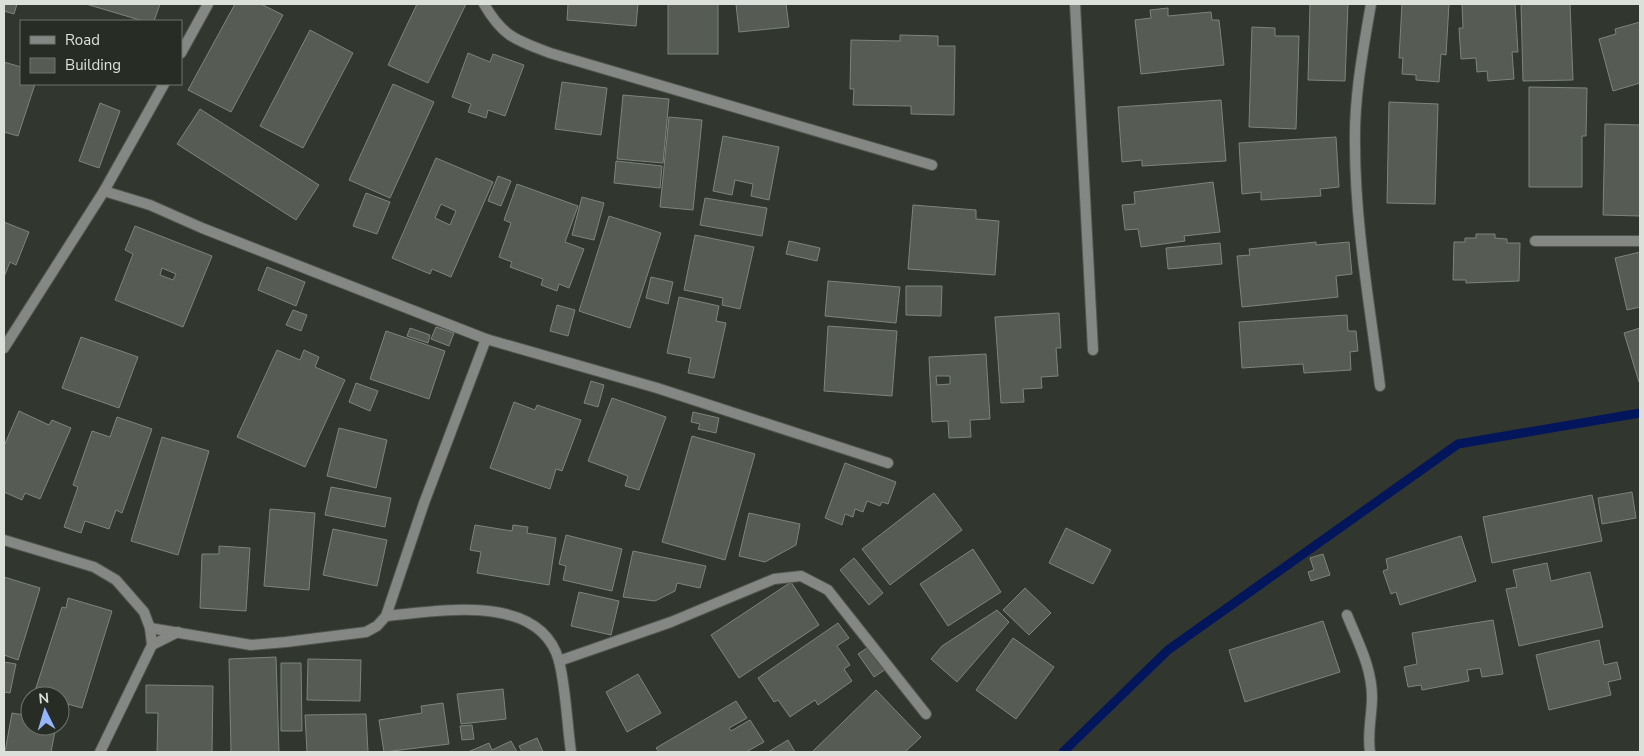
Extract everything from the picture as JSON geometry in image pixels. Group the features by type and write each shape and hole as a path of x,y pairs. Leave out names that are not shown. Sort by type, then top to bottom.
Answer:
{"street":[{"path":"182,50 208,4"},
{"path":"484,4 495,23 514,40 550,53 932,164"},
{"path":"1075,4 1093,350"},
{"path":"1371,4 1360,65 1354,143 1359,218 1380,386"},
{"path":"4,348 104,191 163,85"},
{"path":"104,191 150,205 202,228 486,339 658,388 888,463"},
{"path":"1535,241 1640,241"},
{"path":"150,628 251,645 366,632 377,626 386,616 424,503 486,339"},
{"path":"4,540 94,567 116,580 144,612 150,628 152,645 100,752"},
{"path":"559,662 671,622 774,579 801,576 828,590 926,714"},
{"path":"386,616 447,610 490,611 515,616 537,628 553,647 559,662 570,752"},
{"path":"1347,615 1369,670 1372,698 1368,738 1370,752"},
{"path":"152,645 178,632"}],"building":[{"path":"4,4 17,4 14,14 4,11"},
{"path":"86,4 160,4 154,20 140,20"},
{"path":"235,4 261,4 283,15 231,112 188,90"},
{"path":"417,4 466,4 428,83 388,65"},
{"path":"568,4 638,4 636,26 567,20"},
{"path":"668,4 718,4 718,54 668,54"},
{"path":"736,4 786,4 789,27 739,32"},
{"path":"1310,4 1348,4 1345,81 1308,80"},
{"path":"1402,4 1449,4 1446,55 1441,54 1439,82 1416,80 1416,75 1402,74 1403,58 1399,58"},
{"path":"1462,4 1515,4 1518,52 1512,52 1514,79 1488,81 1487,71 1477,72 1476,58 1461,59 1459,28 1463,28"},
{"path":"1521,4 1570,4 1573,80 1523,81"},
{"path":"1168,8 1168,16 1211,12 1212,20 1219,20 1224,65 1141,74 1135,20 1151,18 1150,10"},
{"path":"1640,22 1640,83 1613,91 1599,39 1616,34 1615,29"},
{"path":"1252,27 1275,28 1275,36 1299,36 1296,129 1249,127"},
{"path":"310,30 353,53 303,148 260,126"},
{"path":"900,35 938,36 938,46 955,46 954,115 911,114 911,106 853,105 854,89 850,89 851,40 900,41"},
{"path":"468,53 490,62 493,54 524,65 505,116 488,110 486,118 468,112 471,104 452,97"},
{"path":"4,62 20,67 20,85 35,85 18,136 4,132"},
{"path":"562,82 607,88 601,135 555,129"},
{"path":"393,84 434,102 390,198 349,180"},
{"path":"1529,87 1587,88 1586,136 1582,136 1582,187 1529,187"},
{"path":"623,95 669,99 663,163 617,159"},
{"path":"1221,100 1226,161 1142,166 1142,160 1122,162 1118,107"},
{"path":"1389,102 1438,104 1435,204 1387,203"},
{"path":"100,103 120,111 99,168 79,161"},
{"path":"200,109 319,185 296,220 177,144"},
{"path":"669,117 702,120 693,210 660,207"},
{"path":"1605,124 1640,125 1640,216 1603,215"},
{"path":"723,136 779,147 769,200 751,196 753,184 735,180 732,195 713,191"},
{"path":"1336,137 1339,187 1320,189 1321,196 1261,200 1261,192 1242,194 1239,143"},
{"path":"436,158 493,182 451,277 432,269 430,274 392,258","holes":["441,204 456,211 450,225 435,218"]},
{"path":"616,161 662,166 660,188 614,183"},
{"path":"498,176 511,181 501,206 488,201"},
{"path":"1213,182 1220,232 1184,236 1185,241 1141,247 1138,229 1125,230 1122,205 1135,204 1134,192"},
{"path":"517,184 578,206 565,242 584,249 569,288 559,284 557,291 541,285 543,279 510,267 512,262 499,257 511,223 504,220"},
{"path":"366,193 390,202 377,234 353,226"},
{"path":"582,197 604,203 594,240 572,235"},
{"path":"705,198 767,208 762,236 700,225"},
{"path":"913,205 976,210 976,219 999,221 995,275 908,269"},
{"path":"609,216 661,233 630,328 579,311"},
{"path":"4,222 29,232 16,265 10,262 4,277"},
{"path":"135,226 212,256 183,327 115,300 133,254 125,250","holes":["162,268 176,274 173,280 160,275"]},
{"path":"1476,234 1495,234 1495,238 1507,239 1507,243 1520,243 1519,281 1466,283 1466,280 1453,280 1454,242 1465,242 1465,238 1476,238"},
{"path":"695,235 754,247 740,309 722,305 723,298 684,290"},
{"path":"789,241 820,248 817,261 786,254"},
{"path":"1316,242 1316,245 1349,242 1352,274 1336,276 1338,297 1242,307 1237,256 1250,255 1249,249"},
{"path":"1220,243 1222,264 1168,269 1166,248"},
{"path":"1640,252 1640,307 1627,310 1615,258"},
{"path":"267,267 305,282 296,306 258,290"},
{"path":"651,277 673,282 668,304 646,298"},
{"path":"828,281 900,287 896,323 825,316"},
{"path":"906,286 942,286 941,316 906,315"},
{"path":"679,297 719,306 716,321 726,323 714,378 688,373 691,358 667,353"},
{"path":"557,305 575,310 568,336 550,331"},
{"path":"293,310 307,315 301,331 286,325"},
{"path":"1059,313 1061,348 1056,348 1058,376 1041,377 1042,388 1023,389 1024,402 1001,403 995,317"},
{"path":"1347,315 1348,331 1356,331 1358,351 1350,352 1351,370 1304,373 1303,364 1242,368 1239,322"},
{"path":"828,326 897,331 892,396 824,391"},
{"path":"436,327 454,333 449,346 431,339"},
{"path":"410,328 430,335 428,343 407,336"},
{"path":"1640,328 1640,381 1639,382 1624,333"},
{"path":"386,331 445,351 429,399 370,379"},
{"path":"81,337 138,357 119,408 62,388"},
{"path":"277,350 300,360 304,350 319,357 315,367 345,380 305,467 237,437"},
{"path":"986,354 990,419 970,420 971,437 949,438 948,421 932,422 929,357","holes":["936,376 950,376 950,384 937,385"]},
{"path":"591,381 604,385 598,407 584,403"},
{"path":"356,383 378,391 370,411 349,402"},
{"path":"612,398 666,417 639,490 625,486 628,476 588,461"},
{"path":"514,402 535,410 537,405 581,420 562,471 556,469 550,489 490,468"},
{"path":"19,411 49,425 52,420 71,428 40,499 25,493 22,500 4,492 4,446"},
{"path":"693,412 719,418 716,433 698,429 700,424 691,422"},
{"path":"117,417 152,429 122,513 116,510 109,529 85,521 81,533 64,527 78,487 73,485 92,431 110,437"},
{"path":"339,428 387,440 376,488 327,476"},
{"path":"692,436 755,454 725,560 662,542"},
{"path":"162,437 209,451 178,555 131,541"},
{"path":"845,463 896,482 888,504 882,502 880,506 867,501 863,512 855,509 853,517 845,514 842,525 825,518"},
{"path":"331,487 391,498 385,527 325,515"},
{"path":"1632,492 1636,518 1602,524 1598,498"},
{"path":"934,493 962,530 890,585 862,549"},
{"path":"1592,495 1602,541 1492,563 1483,517"},
{"path":"270,509 315,513 309,590 264,586"},
{"path":"749,513 800,524 796,545 765,562 739,556"},
{"path":"475,525 512,531 513,525 528,527 527,533 556,538 549,585 477,573 481,552 470,550"},
{"path":"1066,528 1111,550 1093,584 1049,563"},
{"path":"333,529 387,540 377,586 323,575"},
{"path":"566,535 622,549 612,591 563,580 566,566 559,564"},
{"path":"1461,536 1476,581 1400,605 1396,592 1391,594 1383,571 1388,569 1386,559"},
{"path":"219,546 250,548 246,611 200,608 202,554 219,554"},
{"path":"973,549 1001,592 948,626 920,584"},
{"path":"633,551 706,566 700,588 677,583 675,591 655,601 623,597"},
{"path":"1323,554 1330,575 1311,581 1308,572 1314,570 1310,558"},
{"path":"854,558 883,593 869,605 840,570"},
{"path":"1547,563 1551,581 1590,572 1603,627 1519,646 1506,589 1517,587 1513,570"},
{"path":"4,577 40,588 18,660 4,655"},
{"path":"791,582 819,625 739,678 711,635"},
{"path":"1025,588 1051,613 1029,635 1003,610"},
{"path":"579,592 619,601 611,635 571,626"},
{"path":"68,598 112,611 82,708 70,705 70,686 37,686 62,607 66,608"},
{"path":"997,610 1009,622 957,682 931,659 942,646"},
{"path":"1493,620 1503,674 1482,677 1480,668 1467,670 1469,681 1422,690 1421,685 1408,687 1404,667 1417,664 1412,633"},
{"path":"1323,621 1340,672 1245,702 1229,650"},
{"path":"838,623 849,638 837,646 850,665 844,669 852,681 818,705 815,700 790,717 778,700 774,702 758,678"},
{"path":"1013,638 1054,667 1016,719 976,690"},
{"path":"1599,640 1604,665 1617,662 1621,679 1608,682 1611,695 1549,710 1536,655"},
{"path":"870,646 886,669 874,677 858,654"},
{"path":"276,657 279,752 231,752 229,659"},
{"path":"308,659 361,660 360,701 307,700"},
{"path":"4,662 16,664 10,693 4,692"},
{"path":"281,663 301,663 302,731 281,731"},
{"path":"638,674 661,713 627,732 606,692"},
{"path":"146,685 213,686 212,752 157,752 158,713 146,713"},
{"path":"503,689 506,719 461,724 457,694"},
{"path":"876,690 921,737 905,752 812,752"},
{"path":"736,701 747,718 729,728 731,731 750,720 764,742 746,752 659,752 656,748"},
{"path":"443,703 449,744 384,752 379,720 422,713 421,706"},
{"path":"12,713 20,714 20,736 54,736 51,752 5,752"},
{"path":"366,714 368,752 307,752 305,715"},
{"path":"472,725 474,739 462,740 460,726"},
{"path":"537,738 543,752 522,752 519,746"},
{"path":"788,740 795,752 768,752"},
{"path":"511,741 517,752 468,752 489,743 492,750"}],"waterway":[{"path":"1063,752 1168,650 1458,444 1640,413"}]}
